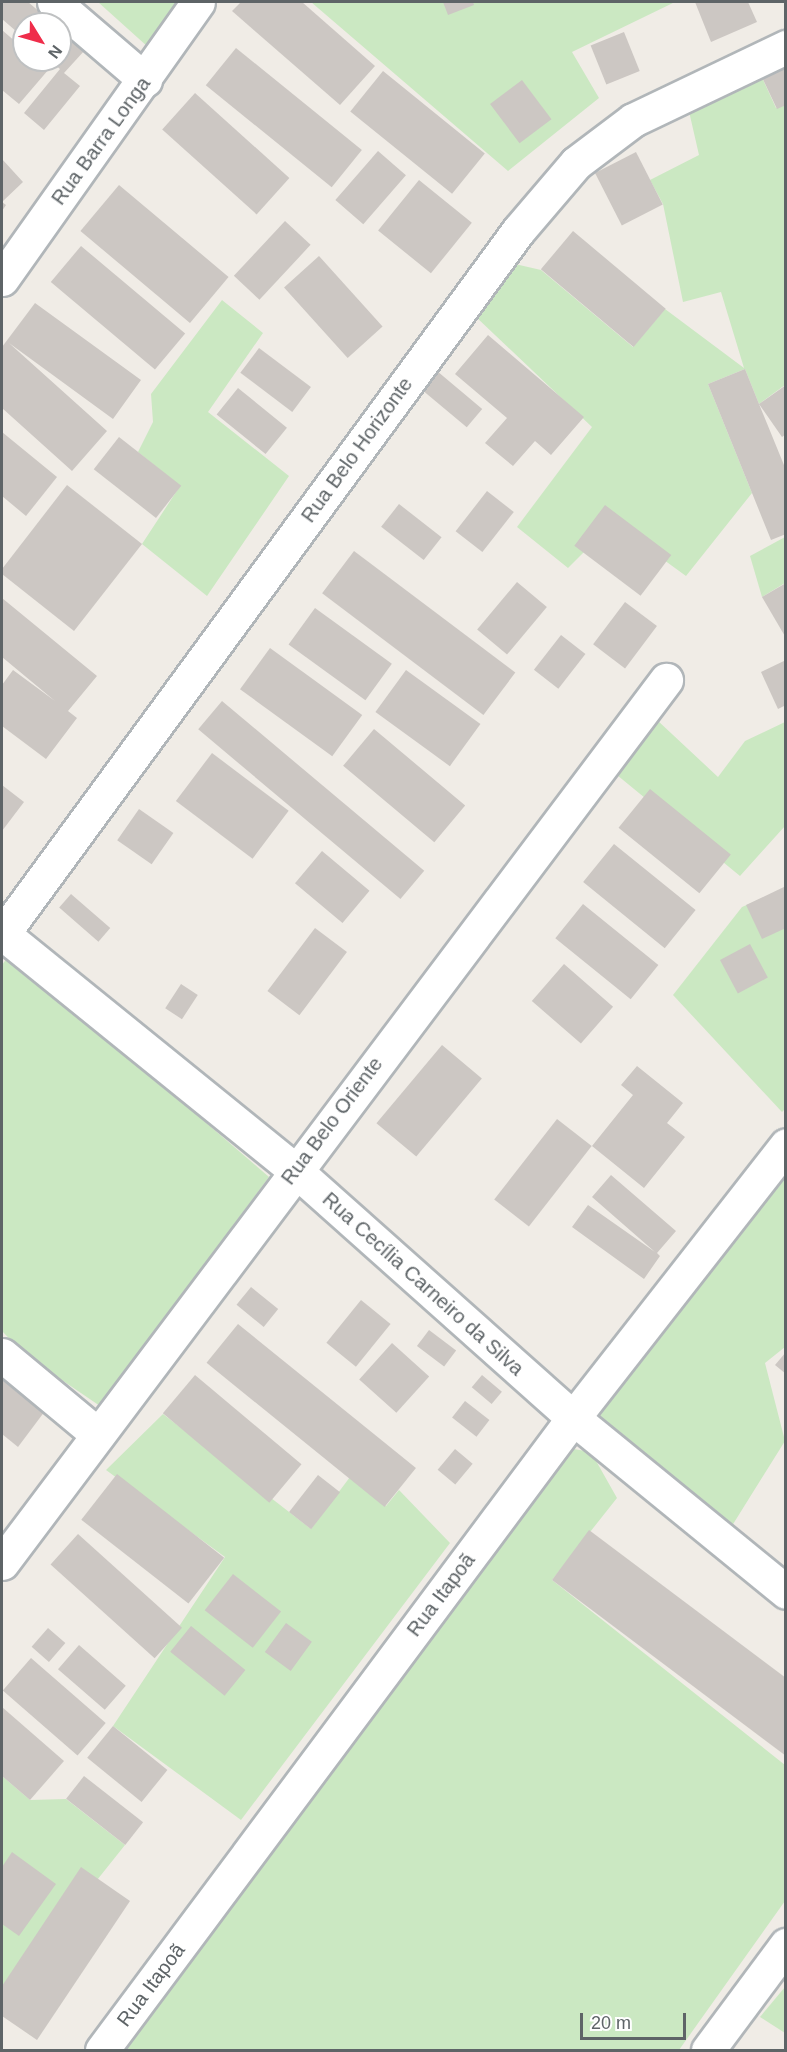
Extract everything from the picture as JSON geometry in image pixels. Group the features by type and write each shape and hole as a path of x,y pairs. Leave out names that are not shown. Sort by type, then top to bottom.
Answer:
{"street":[{"path":"54,2 145,80"},
{"name":"Rua Barra Longa","path":"2,279 198,2"},
{"name":"Rua Belo Horizonte","path":"2,934 518,231 576,163 633,120 786,47"},
{"name":"Rua Belo Oriente","path":"2,1563 295,1170 666,680"},
{"name":"Rua Cecília Carneiro da Silva","path":"2,934 295,1170 573,1418 786,1592"},
{"name":"Rua Itapoã","path":"102,2050 573,1418 786,1145"},
{"path":"2,1355 97,1434"},
{"path":"708,2050 786,1945"}],"green space":[{"path":"98,2 179,2 148,47"},
{"path":"311,2 675,2 572,52 599,98 508,171"},
{"path":"759,71 776,108 785,105 785,385 759,404 745,369 708,384 752,493 686,576 613,523 568,568 517,527 592,427 475,316 515,264 541,270 633,347 665,309 744,368 721,292 683,302 663,204 650,180 699,155 688,107"},
{"path":"222,300 263,333 208,412 289,476 207,596 142,544 180,486 138,452 153,422 151,394"},
{"path":"785,537 785,583 762,597 750,556"},
{"path":"657,720 718,777 745,741 785,722 785,826 740,876 617,775"},
{"path":"781,890 786,895 786,1108 782,1112 673,995 742,907"},
{"path":"10,954 269,1177 100,1406 25,1355 2,1331 2,965"},
{"path":"785,1164 785,1347 765,1363 785,1441 730,1529 590,1414"},
{"path":"163,1414 311,1529 350,1477 386,1506 399,1490 450,1543 241,1820 113,1726 225,1557 106,1470"},
{"path":"562,1447 591,1452 617,1498 552,1580 785,1765 785,1901 679,2050 114,2050"},
{"path":"2,1776 30,1800 66,1799 125,1845 2,1999"},
{"path":"785,1987 785,2033 760,2017"}],"building":[{"path":"2,2 28,2 40,12 12,12 12,28 2,19"},
{"path":"241,2 302,2 375,66 340,105 232,11"},
{"path":"443,2 473,2 474,5 448,15"},
{"path":"695,2 748,2 757,22 711,42"},
{"path":"2,30 12,39 12,72 46,72 19,104 2,90"},
{"path":"624,32 640,71 606,84 591,45"},
{"path":"72,39 85,50 72,64"},
{"path":"236,48 362,150 332,187 206,85"},
{"path":"786,59 786,105 777,109 759,71"},
{"path":"383,71 485,153 452,194 350,111"},
{"path":"58,72 65,72 80,86 44,130 24,113"},
{"path":"522,80 551,119 520,143 490,104"},
{"path":"195,93 289,178 257,214 162,129"},
{"path":"378,151 406,175 363,224 335,200"},
{"path":"636,152 663,205 622,225 595,173"},
{"path":"2,159 23,182 2,202"},
{"path":"419,180 472,223 431,273 378,231"},
{"path":"119,185 229,277 190,323 80,231"},
{"path":"285,221 311,245 259,300 234,276"},
{"path":"573,231 666,309 634,347 541,269"},
{"path":"81,246 185,333 155,369 51,282"},
{"path":"319,256 383,327 348,358 284,287"},
{"path":"35,303 141,380 113,419 9,343 107,431 72,471 2,408 2,347"},
{"path":"488,335 584,417 551,455 535,441 513,466 485,443 507,418 455,374"},
{"path":"259,348 311,387 292,412 240,373"},
{"path":"745,369 786,470 786,534 771,540 708,384"},
{"path":"437,371 482,409 467,427 422,389"},
{"path":"786,385 786,434 782,437 759,404"},
{"path":"238,388 287,428 266,454 217,414"},
{"path":"2,432 57,477 26,516 2,496"},
{"path":"119,437 181,486 156,518 94,469"},
{"path":"67,485 142,544 74,631 2,574 2,569"},
{"path":"487,491 514,512 482,552 456,531"},
{"path":"399,504 442,537 424,560 381,527"},
{"path":"605,505 671,555 641,596 574,546"},
{"path":"354,551 515,673 483,715 322,593"},
{"path":"517,582 547,607 507,655 477,629"},
{"path":"786,583 786,638 762,597"},
{"path":"2,598 97,676 68,711 77,718 46,759 2,726 2,685 13,670 55,701 2,657"},
{"path":"625,602 657,626 625,668 593,644"},
{"path":"315,608 392,664 365,700 289,644"},
{"path":"561,635 585,654 558,689 534,670"},
{"path":"270,648 362,715 332,756 240,689"},
{"path":"786,660 786,705 778,709 761,672"},
{"path":"406,670 480,724 450,766 375,712"},
{"path":"222,701 424,871 400,899 198,729"},
{"path":"374,729 465,805 434,842 343,766"},
{"path":"212,753 289,811 253,859 176,801"},
{"path":"2,785 24,802 2,831"},
{"path":"650,789 731,854 699,893 619,828"},
{"path":"139,809 173,833 152,864 117,840"},
{"path":"614,844 696,910 665,948 583,882"},
{"path":"322,851 369,891 342,923 295,883"},
{"path":"786,886 786,928 762,939 746,905"},
{"path":"71,894 110,928 98,942 59,908"},
{"path":"583,904 658,965 631,999 555,938"},
{"path":"315,928 347,952 299,1015 267,991"},
{"path":"750,944 768,978 738,994 720,960"},
{"path":"564,964 613,1007 581,1044 532,1001"},
{"path":"181,984 198,995 182,1019 165,1008"},
{"path":"442,1045 482,1078 416,1157 376,1123"},
{"path":"637,1066 683,1103 667,1123 685,1137 644,1188 592,1146 633,1095 621,1085"},
{"path":"557,1119 592,1146 529,1226 494,1199"},
{"path":"611,1175 676,1231 657,1253 660,1256 644,1279 572,1227 588,1205 655,1252 592,1197"},
{"path":"251,1287 278,1309 264,1327 237,1305"},
{"path":"361,1300 391,1324 356,1367 326,1343"},
{"path":"238,1324 416,1468 385,1507 207,1363"},
{"path":"429,1330 456,1350 444,1366 417,1346"},
{"path":"392,1343 429,1376 396,1413 359,1379"},
{"path":"786,1352 786,1374 775,1365"},
{"path":"2,1373 48,1407 18,1447 2,1434"},
{"path":"195,1375 301,1464 269,1503 163,1413"},
{"path":"482,1375 502,1392 492,1404 472,1387"},
{"path":"465,1401 489,1420 476,1437 452,1418"},
{"path":"455,1449 473,1464 455,1484 438,1470"},
{"path":"117,1474 224,1558 188,1603 81,1520"},
{"path":"318,1475 340,1492 311,1529 289,1512"},
{"path":"589,1530 786,1678 786,1756 552,1580"},
{"path":"78,1534 182,1628 155,1658 51,1564"},
{"path":"233,1574 281,1612 253,1648 205,1610"},
{"path":"286,1623 312,1642 291,1671 265,1652"},
{"path":"191,1626 245,1670 225,1696 170,1652"},
{"path":"48,1628 65,1643 49,1662 32,1647"},
{"path":"79,1645 126,1686 105,1710 58,1669"},
{"path":"31,1658 106,1723 78,1755 3,1690"},
{"path":"2,1707 64,1761 30,1800 2,1776"},
{"path":"113,1726 167,1770 142,1802 87,1758"},
{"path":"84,1776 143,1822 125,1845 66,1799"},
{"path":"12,1852 56,1884 19,1936 2,1924 2,1867"},
{"path":"81,1867 130,1901 37,2040 2,2016 2,1986"}]}
